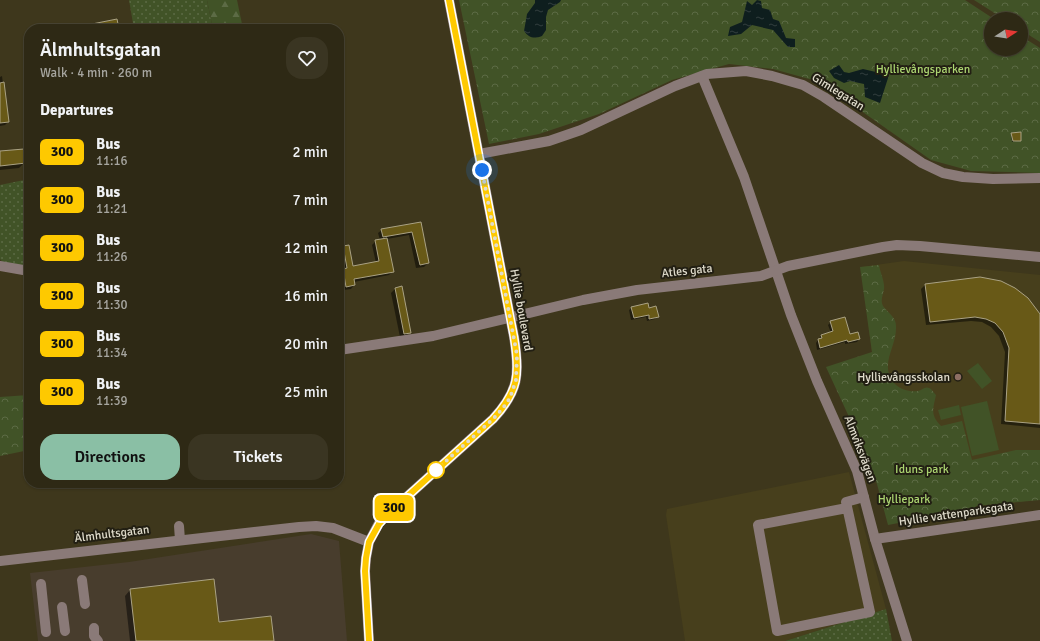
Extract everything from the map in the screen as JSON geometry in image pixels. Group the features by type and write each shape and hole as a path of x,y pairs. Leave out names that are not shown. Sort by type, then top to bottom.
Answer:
{"street":[{"name":"Hyllie boulevard","path":"369,641 365,571 369,542 379,524 390,512 493,419 503,408 510,398 518,370 517,355 510,317 449,0"},
{"name":"Gimlegatan","path":"479,154 549,141 575,132 675,86 707,74 746,71 772,76 803,85 824,97 922,163 943,173 963,177 993,179 1040,178"},
{"name":"Almviksvägen","path":"702,76 744,177 791,315 817,381 858,471 875,539 907,641"},
{"name":"Atles gata","path":"344,349 433,336 589,298 637,290 760,276 788,266 883,246 897,245 1040,257"},
{"path":"0,266 24,270"},
{"path":"848,508 758,525 777,631 870,612 848,508 846,502 864,497"},
{"name":"Hyllie vattenparksgata","path":"875,539 1040,514"},
{"path":"179,526 180,540"},
{"name":"Älmhultsgatan","path":"0,561 316,526 333,528 369,542"},
{"path":"82,580 85,604"},
{"path":"41,584 46,632"},
{"path":"62,607 65,631"},
{"path":"94,628 94,636 98,641"}],"shaded area":[{"name":"Hyllievångsskolan","path":"904,261 1040,275 1040,499 976,508 969,481 878,401 861,267"},
{"path":"849,472 886,609 785,641 685,641 666,515 667,509"},
{"path":"311,534 339,541 347,641 38,641 30,573 129,562"}],"green space":[{"path":"129,0 207,0 212,24 133,24"},
{"path":"207,0 237,0 242,24 212,24"},
{"name":"Hyllievångsparken","path":"459,0 965,0 984,12 984,56 1028,56 1028,40 1040,48 1040,173 971,171 931,160 820,82 773,69 729,64 672,80 599,114 539,134 489,144"},
{"path":"974,0 1040,0 1040,42 1028,34 1028,12 993,12"},
{"path":"24,180 24,267 4,264 0,259 0,185"},
{"name":"Iduns park","path":"879,265 884,286 882,304 896,323 896,334 888,363 890,377 900,388 909,391 918,391 926,387 932,390 936,395 933,408 935,418 941,426 962,421 972,460 1016,450 1040,450 1040,500 976,506 976,508 888,525 877,484 850,419 826,367 872,352 860,267"},
{"path":"978,363 992,381 982,389 967,371"},
{"path":"24,395 24,451 0,456 0,397"},
{"path":"987,401 999,450 972,456 961,407"},
{"path":"959,405 961,415 941,420 938,410"},
{"path":"886,609 892,641 785,641"}],"water":[{"path":"535,0 561,0 548,10 546,17 546,30 542,36 534,38 524,31 527,14 535,3"},
{"path":"757,0 761,1 762,8 770,10 773,19 779,21 786,38 795,39 795,47 788,47 773,30 752,25 741,34 728,36 730,27 742,22 747,1 752,5"},
{"path":"839,65 844,72 849,73 863,69 889,75 880,103 865,97 864,84 850,81 844,83 834,78 829,71"}],"building":[{"path":"117,19 118,24 92,24"},
{"path":"4,82 9,122 0,123 0,83"},
{"path":"1021,132 1021,141 1013,141 1011,133"},
{"path":"24,149 24,163 0,166 0,151"},
{"path":"421,222 429,263 420,265 412,232 383,237 381,229"},
{"path":"387,238 394,272 354,279 355,285 346,287 344,269 347,268 344,246 349,245 353,266 379,261 375,240"},
{"path":"980,277 1001,281 1015,288 1028,298 1040,314 1040,424 1005,421 1009,348 1003,332 995,323 986,319 975,317 930,322 925,284"},
{"path":"402,286 411,333 404,334 395,288"},
{"path":"648,303 649,308 656,306 659,317 649,319 649,315 634,318 631,307"},
{"path":"845,317 850,334 858,332 860,339 848,342 847,340 820,348 818,339 822,338 821,335 833,331 830,321"},
{"path":"214,579 219,622 271,616 274,641 136,641 130,589"}],"bus line":[{"name":"300","path":"369,641 365,571 369,542 379,524 390,512 493,419 503,408 514,389 518,370 514,337 449,0"}],"place":[{"name":"Hyllievångsskolan","path":"958,377"}],"route":[{"path":"436,470 493,419 503,408 514,389 518,370 514,337 482,170"}],"park label":[{"name":"Hylliepark","path":"904,499"}]}
